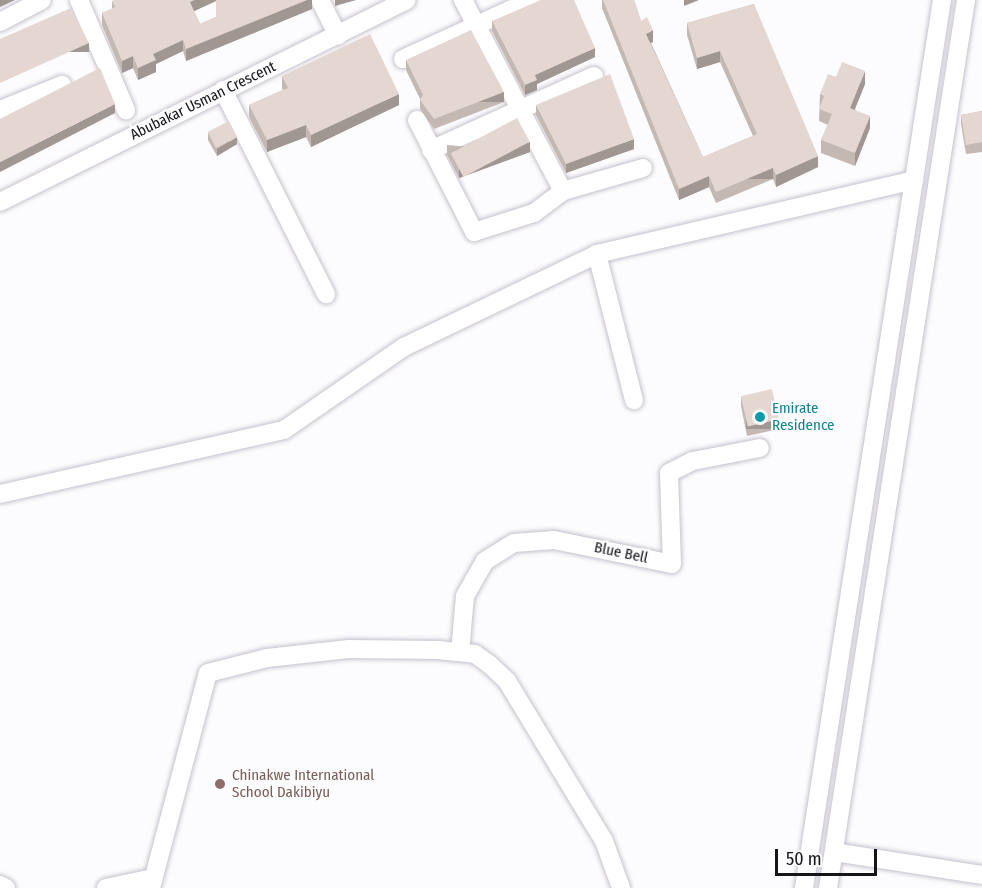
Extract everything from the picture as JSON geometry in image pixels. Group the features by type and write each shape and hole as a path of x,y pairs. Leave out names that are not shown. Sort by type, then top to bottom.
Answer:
{"street":[{"path":"0,22 42,0"},
{"path":"79,0 126,110"},
{"path":"320,0 338,36"},
{"name":"Abubakar Usman Crescent","path":"0,202 223,90 338,36 406,0"},
{"path":"463,0 563,191"},
{"path":"403,58 531,0"},
{"path":"804,888 942,0"},
{"path":"828,888 966,0"},
{"path":"431,150 520,107 594,76"},
{"path":"0,110 62,85"},
{"path":"223,90 326,294"},
{"path":"417,120 474,232 534,213 563,191 643,168"},
{"path":"0,494 284,430 404,347 597,254 914,180"},
{"path":"597,254 634,400"},
{"name":"Blue Bell","path":"460,652 465,596 485,561 514,543 554,540 672,564 669,473 693,461 760,448"},
{"path":"106,888 152,883 208,673 267,658 350,649 475,654 507,681 604,842 621,888"},
{"path":"834,852 982,874"},
{"path":"0,885 6,888"}],"building":[{"path":"194,0 190,2 200,24 216,17 216,0 307,0 186,49 183,40 153,54 156,60 138,68 133,56 122,61 102,13 115,7 112,1"},
{"path":"541,0 574,0 595,48 535,75 537,80 525,85 492,21"},
{"path":"603,0 634,0 641,21 647,17 653,30 646,34 703,157 757,134 720,51 697,58 687,23 754,4 818,156 776,175 773,168 716,192 709,176 679,189"},
{"path":"71,8 89,43 0,83 0,39"},
{"path":"471,30 504,92 434,119 420,100 423,95 406,60"},
{"path":"370,34 399,94 311,135 306,125 267,140 249,105 288,88 282,76"},
{"path":"842,62 865,71 850,108 870,116 855,153 821,140 832,114 819,109 824,96 820,94 828,74 836,77"},
{"path":"100,68 115,104 0,162 0,119"},
{"path":"610,74 634,139 566,164 536,105"},
{"path":"982,111 982,142 966,145 961,115"},
{"path":"517,118 530,142 463,177 451,153"},
{"path":"229,121 237,137 216,148 208,132"},
{"name":"Emirate Residence","path":"772,389 779,419 748,426 741,396"}],"place":[{"name":"Emirate Residence","path":"760,417"},
{"name":"Chinakwe International School Dakibiyu","path":"220,784"}]}
